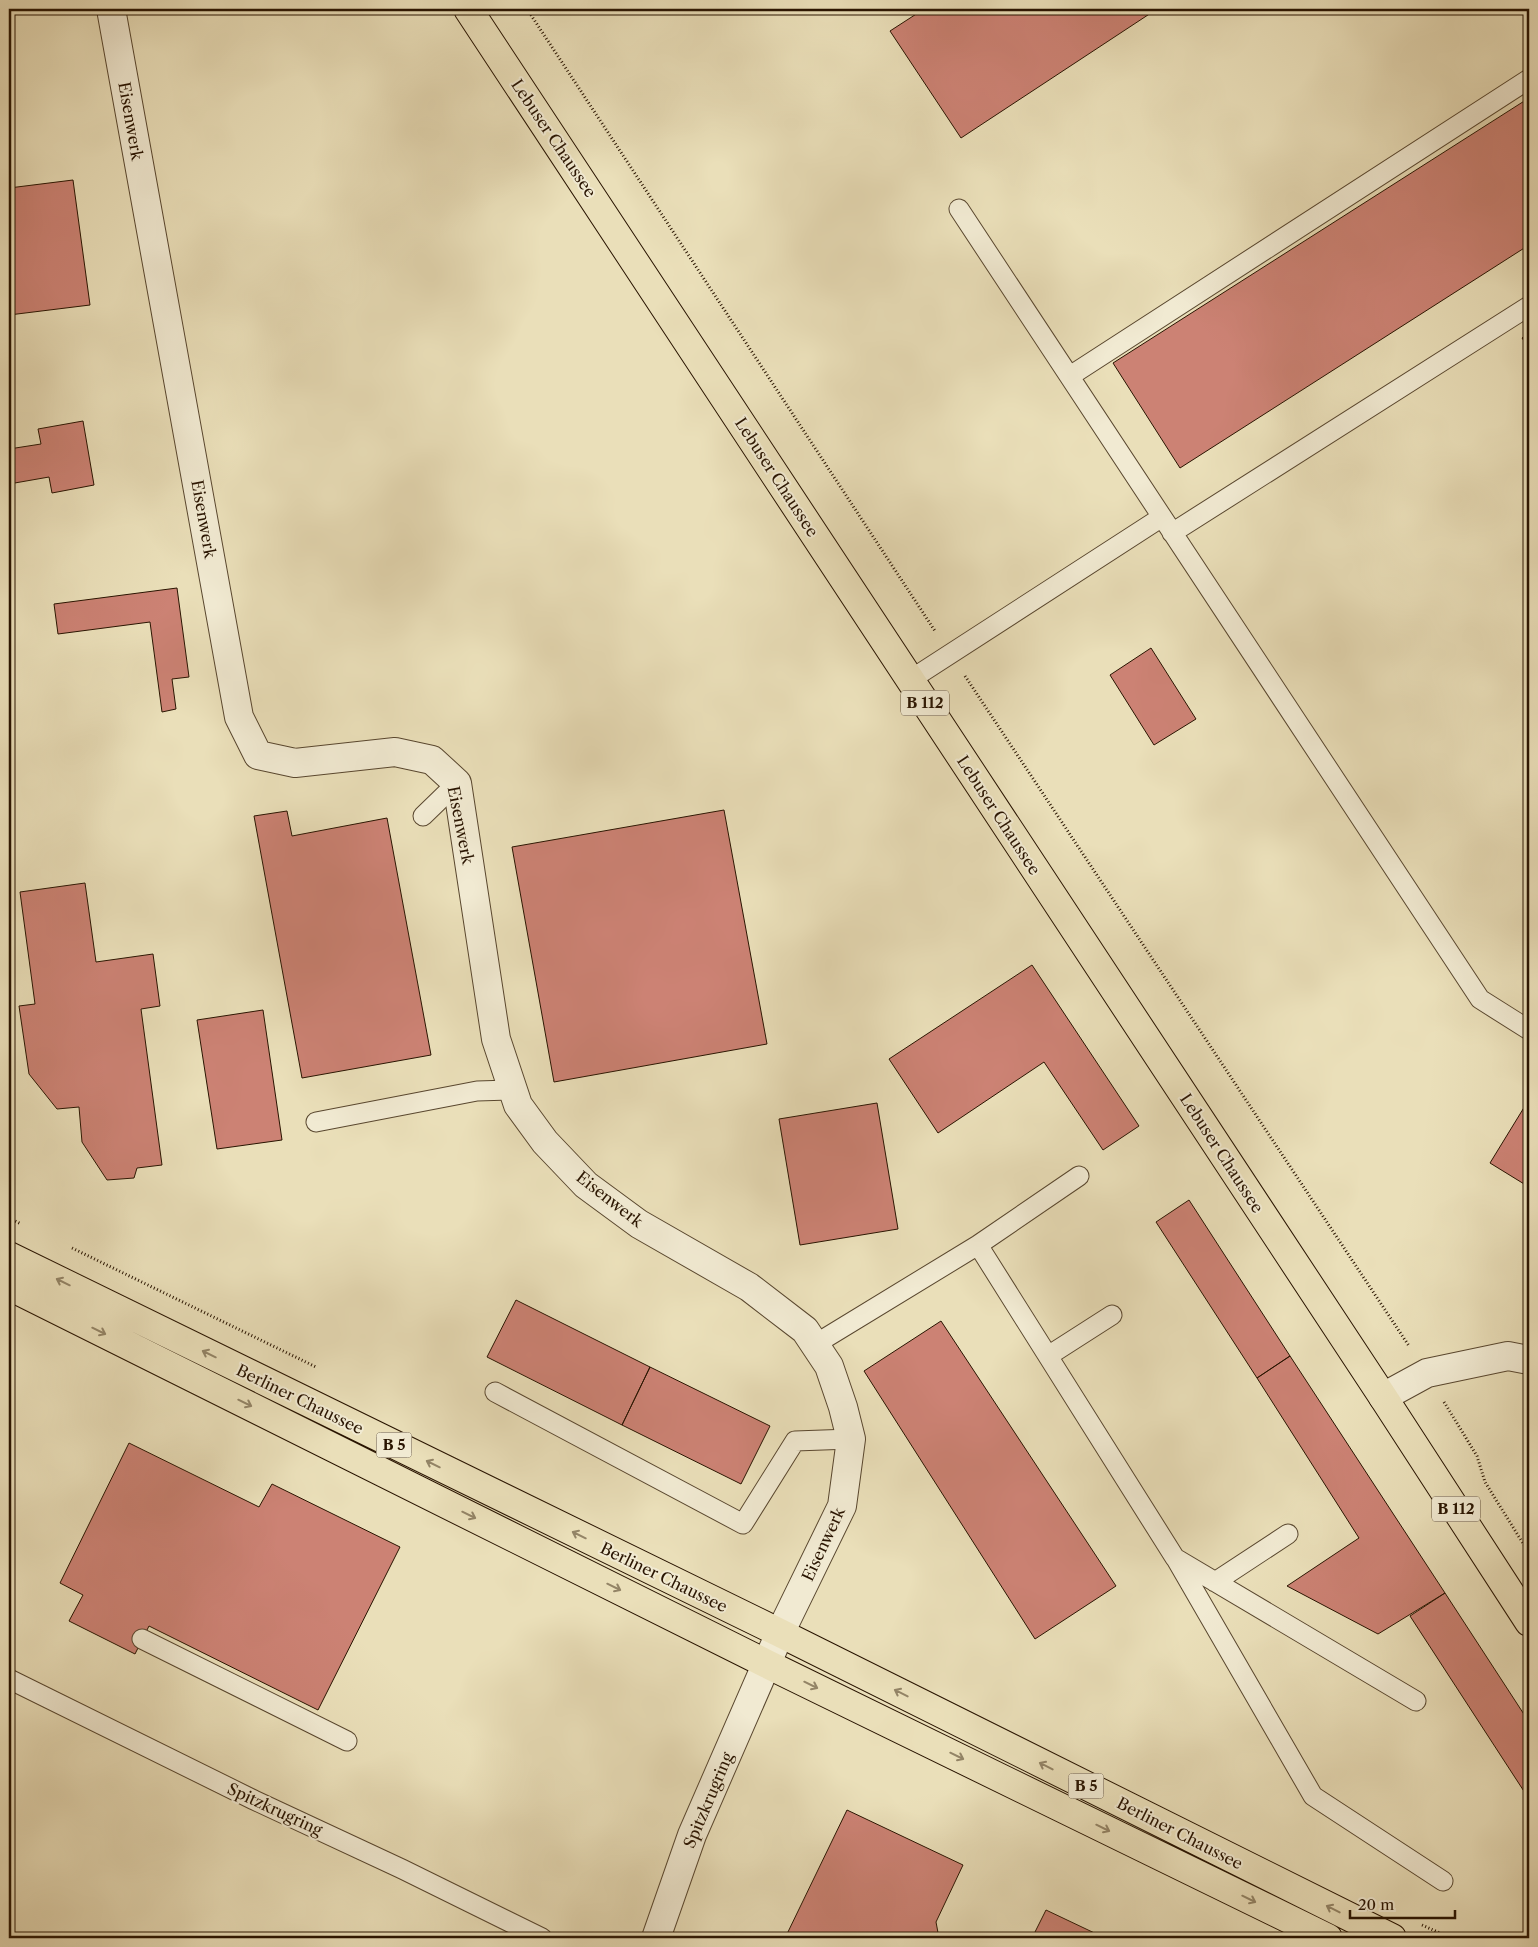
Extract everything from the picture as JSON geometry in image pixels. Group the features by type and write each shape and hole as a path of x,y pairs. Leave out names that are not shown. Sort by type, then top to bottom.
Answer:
{"main road":[{"name":"Lebuser Chaussee","path":"468,9 1383,1397 1529,1622"},
{"name":"Berliner Chaussee","path":"9,1256 780,1633 1392,1938"},
{"name":"Berliner Chaussee","path":"9,1286 767,1664 1328,1938"}],"street":[{"name":"Eisenwerk","path":"111,9 239,717 258,755 295,763 395,752 432,760 457,783 496,1039 518,1105 545,1142 586,1185 639,1224 749,1288 805,1330 828,1366 843,1407 851,1439 842,1506 780,1633"},
{"path":"1383,1397 1427,1373 1508,1356 1529,1360"},
{"path":"767,1664 780,1633"},
{"name":"Spitzkrugring","path":"656,1938 692,1835 767,1664"}],"lane":[{"path":"1070,376 1529,79"},
{"path":"959,209 1480,999 1529,1030"},
{"path":"1172,533 1529,306"},
{"path":"910,680 1162,517"},
{"path":"423,816 457,783"},
{"path":"316,1122 477,1091 512,1090"},
{"path":"814,1345 978,1245 1079,1176"},
{"path":"978,1245 1175,1558 1313,1796 1443,1881"},
{"path":"1048,1356 1112,1315"},
{"path":"495,1392 744,1524 794,1441 851,1439"},
{"path":"1215,1582 1288,1534"},
{"path":"1175,1558 1416,1701"},
{"path":"142,1639 347,1740"},
{"name":"Spitzkrugring","path":"9,1679 254,1800 402,1869 542,1938"}],"path":[{"path":"527,9 950,654 1427,1373 1477,1456 1485,1482 1529,1553"}],"building":[{"path":"924,9 1157,9 961,138 890,31"},
{"path":"1529,98 1529,245 1180,468 1113,363"},
{"path":"73,180 90,305 9,315 9,188"},
{"path":"1529,333 1529,348 1522,338"},
{"path":"83,421 94,485 52,493 49,477 9,484 9,449 41,444 38,429"},
{"path":"177,588 189,677 172,679 176,709 162,712 150,622 58,634 54,604"},
{"path":"1151,648 1196,719 1154,745 1110,675"},
{"path":"724,810 767,1044 554,1082 512,847"},
{"path":"287,811 292,836 387,818 431,1055 302,1078 254,816"},
{"path":"85,883 96,962 153,954 160,1006 141,1009 162,1165 137,1168 134,1178 107,1180 82,1142 79,1107 57,1109 29,1074 19,1006 35,1004 20,892"},
{"path":"1032,965 1139,1126 1103,1150 1044,1062 938,1133 889,1059"},
{"path":"263,1010 282,1140 217,1149 197,1020"},
{"path":"1529,1102 1529,1187 1490,1163"},
{"path":"877,1103 898,1229 800,1245 779,1119"},
{"path":"1189,1200 1290,1356 1257,1378 1156,1222"},
{"path":"516,1300 650,1367 622,1425 487,1357"},
{"path":"941,1321 1116,1586 1035,1639 864,1371"},
{"path":"1290,1356 1445,1593 1378,1634 1287,1586 1359,1538 1257,1378"},
{"path":"650,1367 770,1426 741,1484 622,1425"},
{"path":"129,1443 259,1507 272,1484 400,1547 318,1710 149,1626 135,1654 69,1621 83,1595 60,1583"},
{"path":"1445,1593 1529,1722 1529,1799 1410,1616"},
{"path":"847,1810 963,1865 936,1922 939,1938 790,1938 786,1936"},
{"path":"1046,1910 1105,1938 1032,1938"}]}
